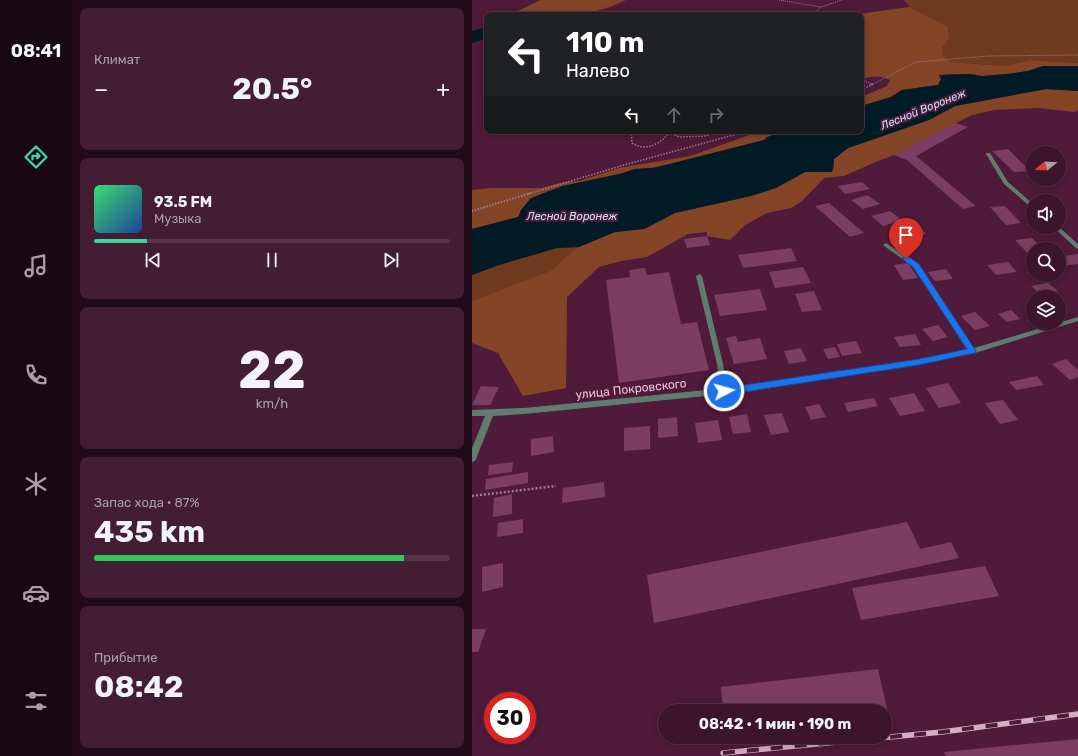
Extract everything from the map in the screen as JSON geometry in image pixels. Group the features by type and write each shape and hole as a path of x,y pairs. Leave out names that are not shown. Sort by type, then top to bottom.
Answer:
{"street":[{"path":"886,245 916,266 972,351"},
{"name":"улица Покровского","path":"472,413 490,414 724,391 919,362 972,351 1078,319"},
{"path":"472,459 490,414"}],"lane":[{"path":"988,154 1006,183 1026,202"},
{"path":"1064,234 1078,246"},
{"path":"699,276 720,364 724,391"}],"path":[{"path":"779,0 821,7"},
{"path":"816,12 821,7 842,0"},
{"path":"864,89 916,62 988,56 1078,55"},
{"path":"864,80 873,85"},
{"path":"631,134 632,143 638,148 651,147 662,143 668,134"},
{"path":"672,134 680,137 707,136 709,134"},
{"path":"472,211 624,165 735,134"},
{"path":"472,496 556,486"}],"shaded area":[{"path":"541,0 626,0 593,12 515,12"},
{"path":"904,0 1078,0 1078,63 1031,60 1004,66 950,62 942,56 942,48 950,37 947,26 909,7"},
{"path":"909,7 947,26 950,37 942,48 942,55 950,62 1004,66 1031,60 1078,63 1078,66 1043,66 1028,71 982,76 969,74 939,75 941,79 938,85 902,90 891,97 864,105 864,96 887,86 890,80 876,76 864,78 864,13"},
{"path":"1046,89 1078,91 1078,110 1074,112 1038,108 994,110 972,115 894,155 844,176 824,178 802,201 791,208 767,213 745,225 730,240 707,236 707,232 688,234 647,257 621,261 599,267 567,297 566,388 523,396 498,353 472,343 472,301 553,270 568,255 579,247 615,232 644,229 675,213 751,196 776,188 805,172 832,172 834,167 834,159 848,148 929,120 955,106"},
{"path":"752,134 776,134 767,137 764,140 684,162 651,168 635,169 521,210 519,217 472,229 472,190 492,188 541,188 564,182 579,181 619,168 690,156"},
{"path":"579,247 568,255 554,270 472,301 472,275 499,265 557,248"}],"water":[{"path":"484,28 484,39 472,43 472,31"},
{"name":"Лесной Воронеж","path":"1043,66 1078,66 1078,91 1046,89 955,106 929,120 848,148 834,159 832,172 805,172 776,188 751,196 675,213 644,229 615,232 579,247 557,248 499,265 472,275 472,229 518,217 521,210 531,198 562,186 619,174 635,169 653,168 764,140 778,134 864,134 864,105 891,97 902,90 938,85 941,79 939,75 969,74 982,76 1028,71"}],"building":[{"path":"955,123 968,127 916,156 976,206 963,209 907,160 894,155"},
{"path":"1008,149 1026,167 1026,171 1014,172 992,151"},
{"path":"862,182 870,189 845,194 838,186"},
{"path":"867,195 880,204 863,209 851,200"},
{"path":"829,203 864,233 850,237 815,206"},
{"path":"1005,206 1021,223 1006,225 990,207"},
{"path":"890,211 902,220 883,226 871,216"},
{"path":"920,227 926,234 899,239 893,232"},
{"path":"707,236 710,245 687,248 684,239"},
{"path":"1032,238 1036,242 1026,242 1026,252 1015,240"},
{"path":"791,248 797,261 743,268 738,255"},
{"path":"1078,254 1078,264 1066,265 1066,256"},
{"path":"1008,262 1017,272 996,275 987,265"},
{"path":"908,263 918,278 903,280 894,265"},
{"path":"803,267 811,283 775,288 769,272"},
{"path":"645,268 647,275 669,272 681,324 697,322 709,370 619,383 606,280 630,277 629,270"},
{"path":"946,269 953,279 935,281 928,272"},
{"path":"1048,283 1057,290 1035,290 1031,286"},
{"path":"760,289 767,310 720,316 714,295"},
{"path":"814,291 822,310 802,312 795,294"},
{"path":"1011,310 1020,319 1007,322 998,314"},
{"path":"975,312 990,326 975,330 961,316"},
{"path":"938,325 948,337 933,341 922,329"},
{"path":"915,334 921,345 900,347 894,337"},
{"path":"736,336 738,342 760,338 767,359 734,364 726,338"},
{"path":"856,341 862,353 842,356 837,344"},
{"path":"835,347 840,357 828,359 823,349"},
{"path":"801,348 807,361 789,364 784,351"},
{"path":"1066,359 1078,370 1078,377 1070,380 1052,364"},
{"path":"1037,376 1044,385 1016,390 1009,382"},
{"path":"948,383 961,403 939,408 926,388"},
{"path":"481,386 499,387 490,405 472,405"},
{"path":"914,393 925,411 900,416 889,398"},
{"path":"874,398 878,406 848,412 844,403"},
{"path":"1003,400 1018,420 1000,424 985,403"},
{"path":"819,404 826,417 811,420 805,407"},
{"path":"782,413 789,432 771,435 764,415"},
{"path":"747,414 751,432 733,434 729,417"},
{"path":"677,417 678,436 658,438 658,419"},
{"path":"718,420 722,440 698,443 695,423"},
{"path":"650,426 650,449 624,451 624,428"},
{"path":"553,436 554,452 531,456 531,439"},
{"path":"513,462 512,472 488,475 489,465"},
{"path":"528,472 528,483 485,490 486,479"},
{"path":"604,482 605,497 562,503 563,488"},
{"path":"512,494 512,514 493,517 494,498"},
{"path":"523,519 523,533 497,537 498,523"},
{"path":"907,522 920,549 951,542 959,558 654,623 647,575"},
{"path":"503,563 503,587 482,592 482,567"},
{"path":"985,566 999,596 861,620 852,588"},
{"path":"472,629 486,629 478,652 472,652"},
{"path":"878,669 886,704 722,704 721,687"},
{"path":"1078,739 1078,756 946,756 944,752"}],"railway":[{"path":"723,753 942,732 1078,714"}],"route":[{"path":"724,391 747,389 919,362 972,351 916,266 906,259"}]}
